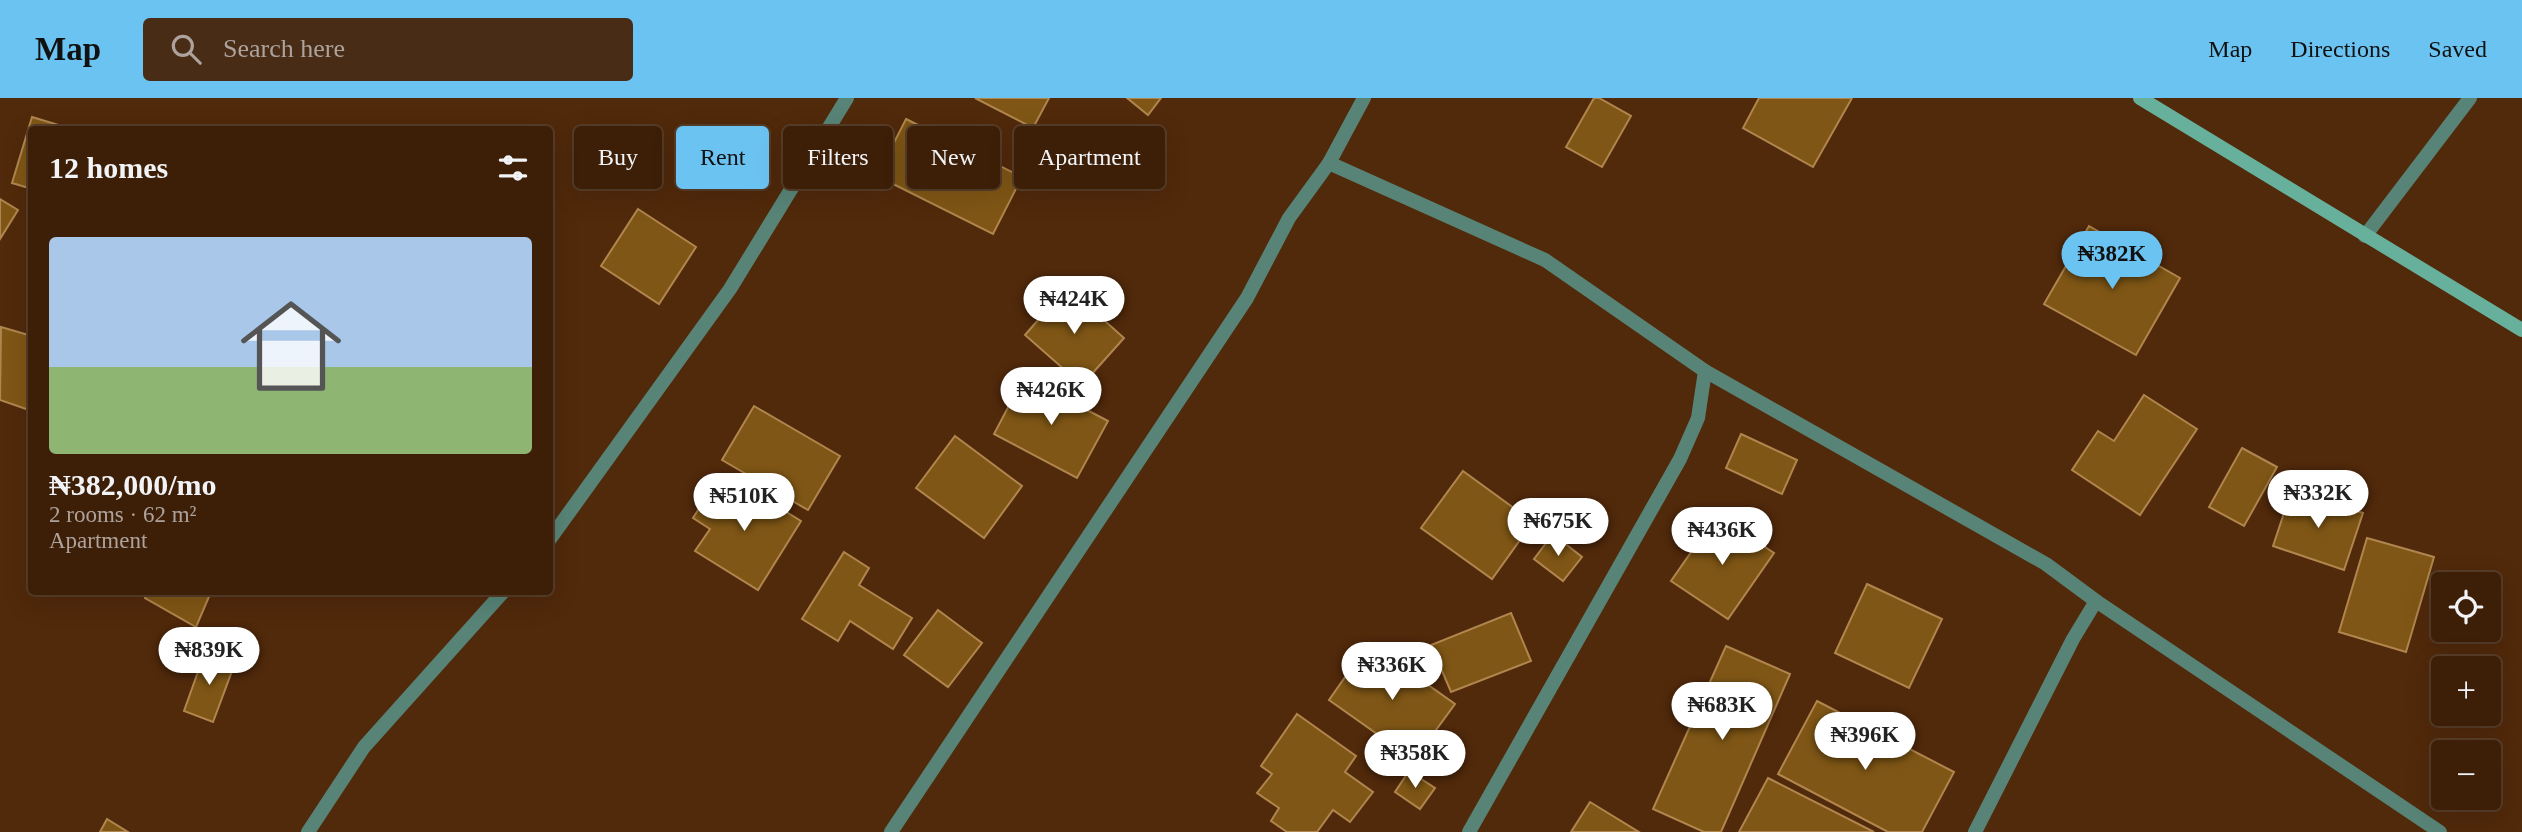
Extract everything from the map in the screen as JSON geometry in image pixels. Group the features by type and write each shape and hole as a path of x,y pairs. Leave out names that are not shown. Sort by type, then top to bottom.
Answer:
{"street":[{"path":"553,535 730,289 847,98"},
{"path":"891,832 1247,298 1289,218 1329,163 1364,98"},
{"path":"2140,98 2522,330"},
{"path":"2365,236 2470,98"},
{"path":"1329,163 1545,260 1705,371 2046,564 2096,601 2440,832"},
{"path":"1469,832 1680,459 1698,418 1705,371"},
{"path":"308,832 364,747 500,595"},
{"path":"1975,832 2073,639 2096,601"}],"building":[{"path":"975,98 1049,98 1034,126 1029,126"},
{"path":"1127,98 1161,98 1148,115"},
{"path":"1594,98 1599,98 1631,116 1602,167 1566,147"},
{"path":"1759,98 1852,98 1813,167 1743,128"},
{"path":"32,117 62,126 29,126"},
{"path":"906,119 920,126 907,126 907,189 1000,189 1000,166 1014,173 1016,189 993,234 893,184 893,145"},
{"path":"28,130 28,188 12,183"},
{"path":"0,199 18,210 0,239"},
{"path":"638,209 696,247 659,304 601,266"},
{"path":"2089,226 2180,278 2136,355 2044,304"},
{"path":"1067,287 1124,338 1082,385 1025,335"},
{"path":"1,327 28,335 28,410 0,400"},
{"path":"1024,377 1108,421 1077,478 994,434"},
{"path":"2144,395 2197,429 2140,515 2072,470 2098,431 2114,441"},
{"path":"754,406 840,456 808,510 722,460"},
{"path":"1741,434 1797,460 1782,494 1726,468"},
{"path":"955,436 1022,486 984,538 916,488"},
{"path":"2242,448 2277,467 2244,526 2209,507"},
{"path":"1463,471 1533,522 1492,579 1421,528"},
{"path":"741,484 801,521 758,590 695,551 710,529 693,518 713,487 732,498"},
{"path":"2292,489 2363,513 2344,570 2273,546"},
{"path":"1717,515 1774,553 1728,619 1671,581"},
{"path":"1553,534 1582,557 1563,581 1534,559"},
{"path":"2367,538 2434,557 2406,652 2339,632"},
{"path":"844,552 869,568 859,585 912,618 893,649 850,621 838,641 802,619"},
{"path":"1867,584 1942,619 1909,688 1835,653"},
{"path":"146,595 210,595 196,627 145,598"},
{"path":"938,610 982,643 948,687 904,655"},
{"path":"1511,613 1531,661 1451,692 1431,645"},
{"path":"1369,643 1455,704 1414,760 1329,700"},
{"path":"1726,646 1790,674 1721,832 1704,832 1653,809"},
{"path":"205,652 235,663 213,722 184,711"},
{"path":"1817,701 1954,772 1922,832 1888,832 1778,774"},
{"path":"1297,714 1356,756 1345,772 1373,792 1350,822 1333,810 1317,832 1287,832 1271,821 1279,808 1257,793 1272,774 1261,766"},
{"path":"1409,771 1435,788 1420,809 1395,792"},
{"path":"1768,778 1874,832 1739,832"},
{"path":"1590,802 1639,832 1571,832"},
{"path":"107,819 128,832 100,832"}]}
